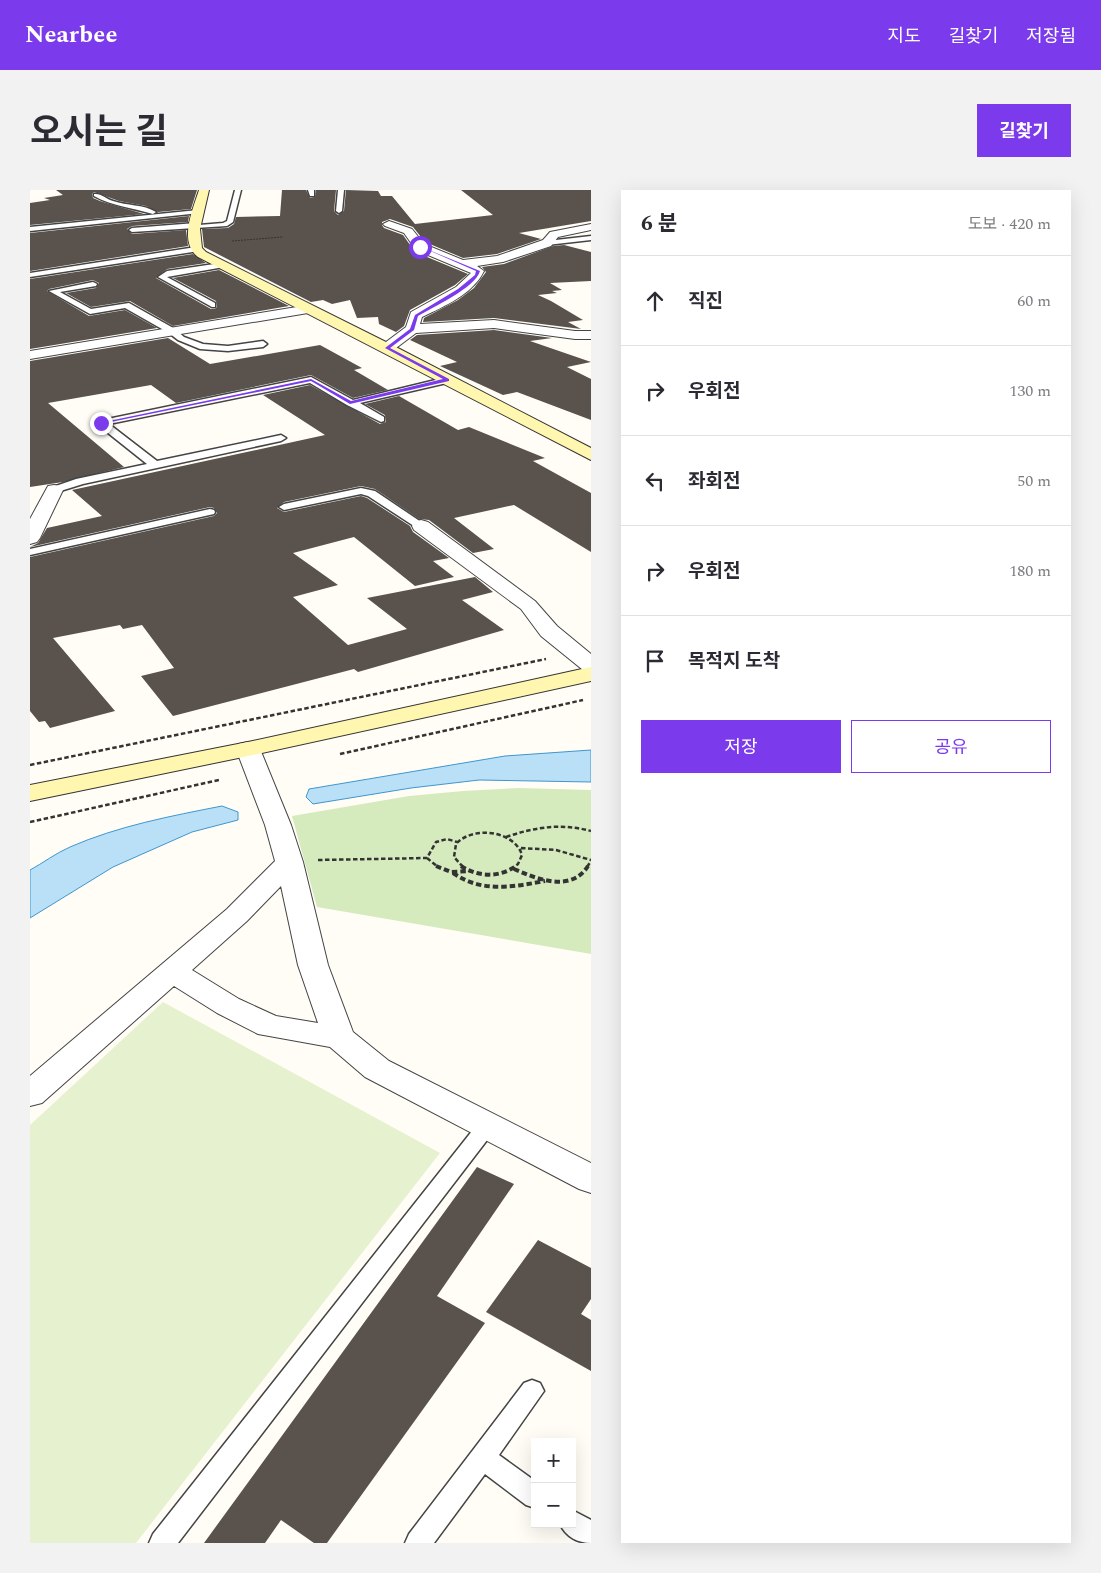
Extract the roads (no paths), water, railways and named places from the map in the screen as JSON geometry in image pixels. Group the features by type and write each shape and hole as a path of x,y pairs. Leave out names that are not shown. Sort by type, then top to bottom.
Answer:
{"street":[{"path":"204,190 197,221 195,246 222,265 387,348 591,455"},
{"path":"389,224 408,232 420,247 478,271 477,275 460,290 416,316 412,329"},
{"path":"464,264 499,259 546,242 554,234 591,227"},
{"path":"30,355 310,309"},
{"path":"387,348 412,329 494,324 574,335 591,335"},
{"path":"30,538 54,490"},
{"path":"421,526 528,605 549,631 583,659"},
{"path":"30,792 255,766 591,674"},
{"path":"255,766 278,825 289,862 313,965 340,1038 377,1069 591,1179"},
{"path":"30,1094 237,915 289,862"},
{"path":"172,971 228,1006 269,1026 340,1038"}],"lane":[{"path":"96,195 111,203 130,204 160,214 225,226 230,222 238,190"},
{"path":"339,210 341,190"},
{"path":"30,230 160,214"},
{"path":"132,230 197,221"},
{"path":"546,242 591,238"},
{"path":"30,275 195,246"},
{"path":"212,305 162,277 167,273 222,265"},
{"path":"93,284 53,291 90,312 126,305 197,346 232,349 263,344"},
{"path":"155,465 101,423 311,380 380,419"},
{"path":"350,402 448,380"},
{"path":"54,490 80,481 281,438"},
{"path":"284,507 360,491 372,493 421,526"},
{"path":"30,552 210,512"},
{"path":"162,1543 487,1126"},
{"path":"418,1543 532,1391"},
{"path":"482,1458 531,1493"},
{"path":"576,1525 591,1536"}],"water":[{"path":"591,750 591,782 479,780 411,788 313,804 306,797 309,789 505,756"},
{"path":"222,806 238,812 238,820 192,832 113,867 30,918 30,870 55,855 70,847 126,827"}]}
